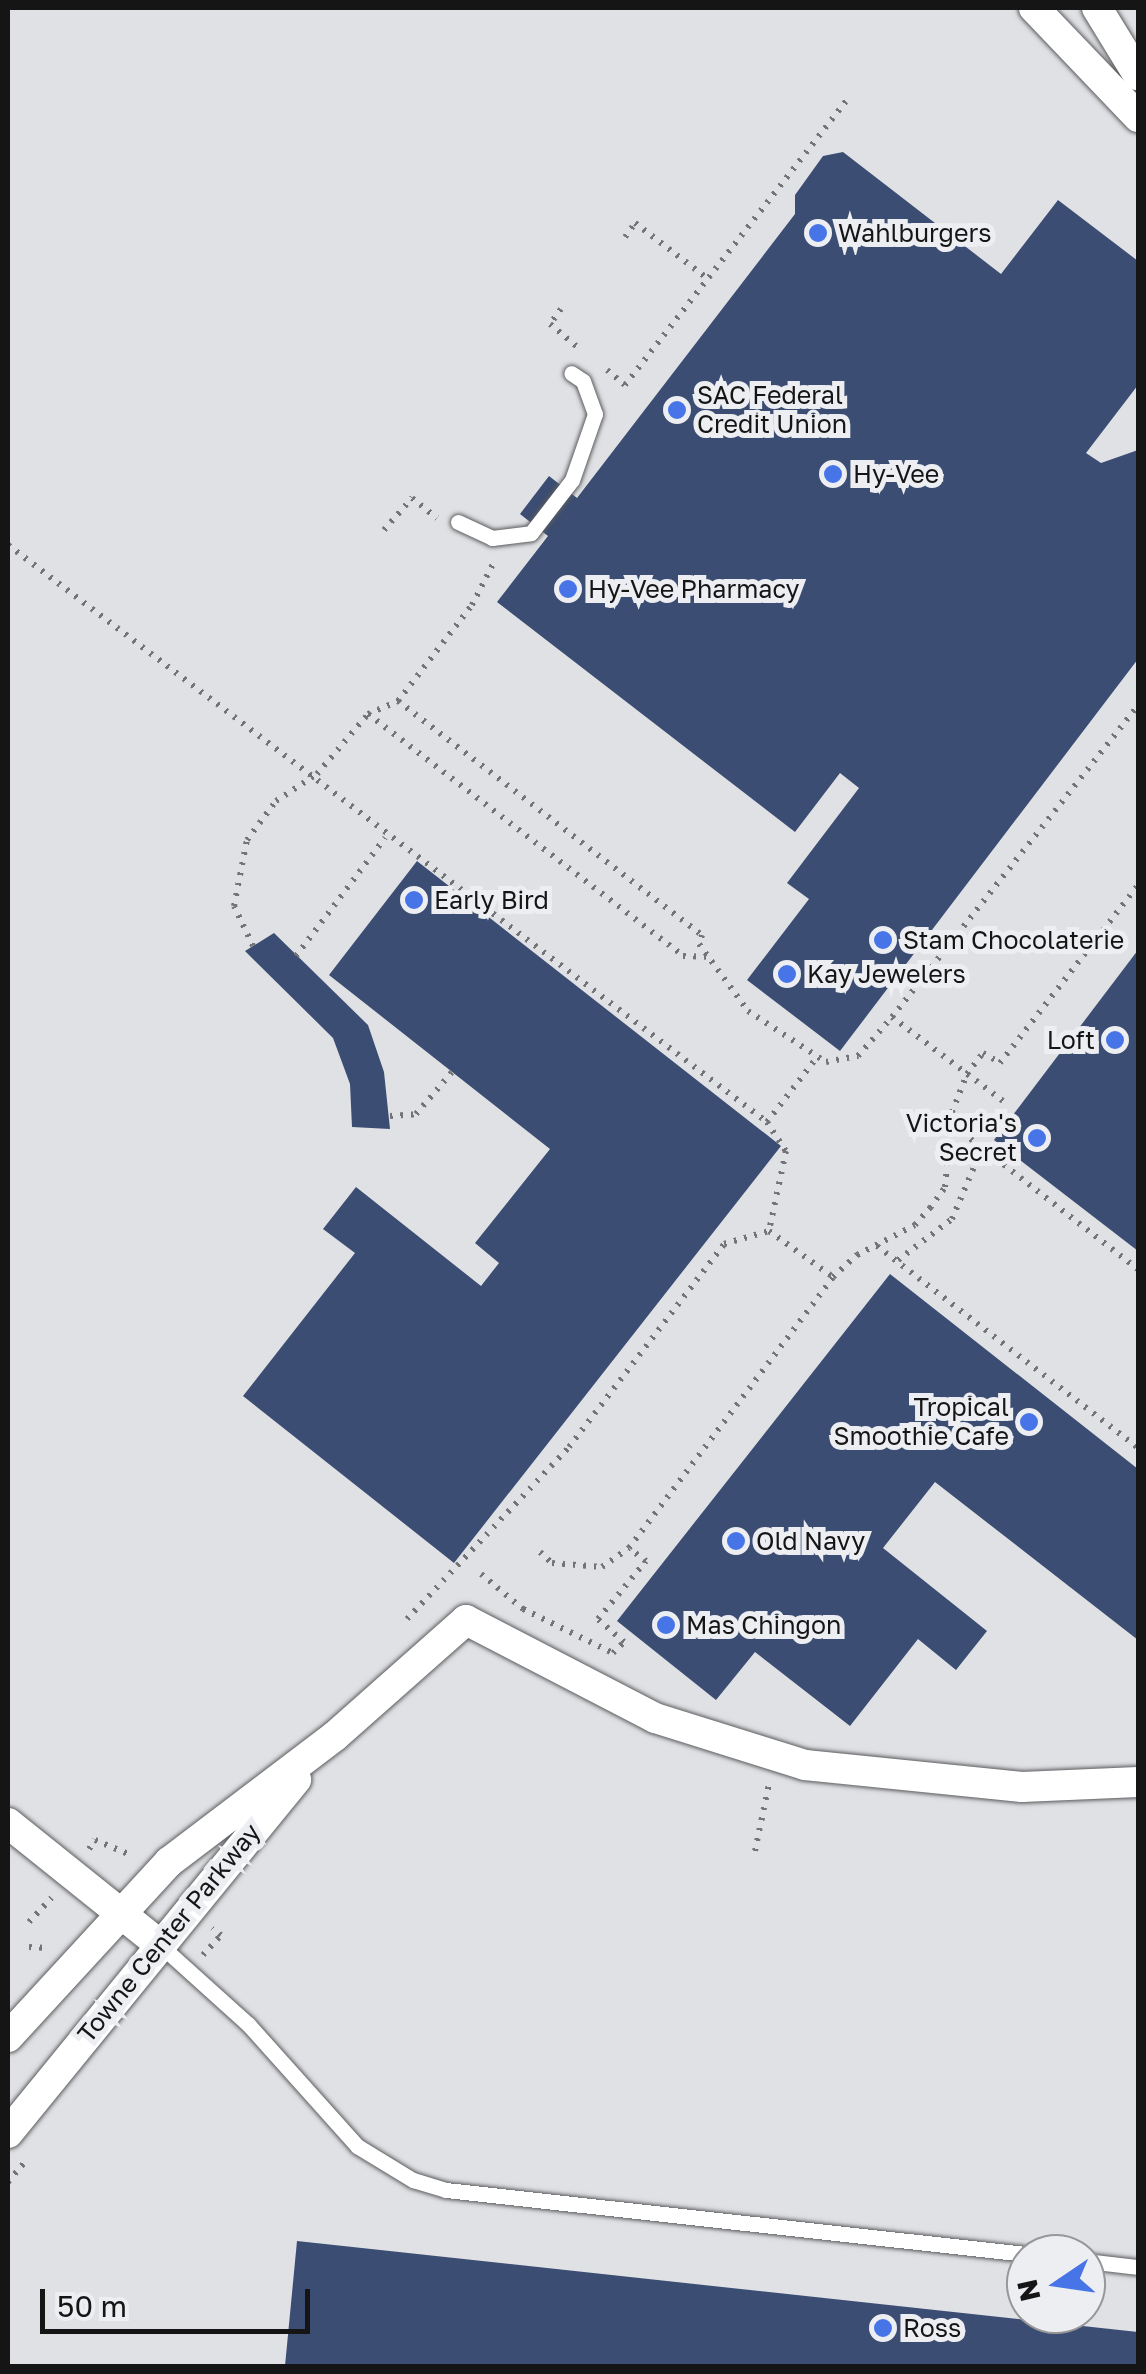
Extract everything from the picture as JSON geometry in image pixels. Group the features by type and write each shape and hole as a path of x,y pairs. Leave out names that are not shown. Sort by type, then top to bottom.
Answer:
{"street":[{"path":"1034,8 1138,117"},
{"path":"1096,8 1138,75"},
{"name":"Towne Center Parkway","path":"8,2037 118,1911 229,1814 334,1736 466,1620 624,1704 774,1758 860,1774 1022,1788 1138,1782"},
{"name":"Towne Center Parkway","path":"8,2133 159,1944 334,1736"},
{"path":"8,1824 159,1944"}],"lane":[{"path":"458,522 492,538 514,540 532,533 572,480 595,414 584,381 571,373"},
{"path":"159,1944 248,2024 357,2146 413,2180 456,2192 1006,2252"},
{"path":"1106,2263 1138,2267"}],"path":[{"path":"625,384 846,100"},
{"path":"625,238 635,223 708,278"},
{"path":"8,545 317,774 385,838 420,854 768,1122 786,1152 769,1230"},
{"path":"253,946 234,896 247,840 276,801 317,774 368,714 398,700 497,567"},
{"path":"398,700 702,935 700,944 748,1011 815,1060 858,1056 1138,706"},
{"path":"368,714 683,956 708,957"},
{"path":"296,956 385,838"},
{"path":"540,1552 552,1562 602,1567 629,1548 833,1276 876,1245 915,1225 945,1187 953,1125 967,1074 983,1053 1000,1063 1138,885"},
{"path":"892,1017 1003,1100"},
{"path":"768,1122 815,1060"},
{"path":"390,1116 416,1114 452,1072"},
{"path":"953,1125 1138,1269"},
{"path":"898,1260 952,1219 982,1148"},
{"path":"769,1230 833,1276"},
{"path":"407,1619 569,1447 724,1244 769,1230"},
{"path":"876,1245 1138,1448"},
{"path":"480,1574 524,1608 613,1653 624,1642 598,1619 646,1561 629,1548"},
{"path":"95,1840 128,1851"}],"building":[{"name":"Hy-Vee","path":"843,152 1001,274 1058,200 1138,261 1138,385 1086,453 1101,463 1138,450 1138,659 840,1051 747,980 809,899 787,883 859,788 840,773 795,832 497,602 548,536 520,514 549,476 577,498 795,214 795,195 823,156"},
{"path":"417,861 781,1146 454,1563 243,1396 355,1253 323,1229 356,1187 481,1286 499,1263 475,1243 550,1149 329,975"},
{"path":"274,933 368,1025 384,1072 390,1129 352,1127 350,1084 333,1038 245,951"},
{"path":"1138,950 1138,1251 994,1140"},
{"path":"890,1274 1138,1469 1138,1640 935,1482 883,1548 987,1631 956,1670 918,1639 850,1726 755,1652 716,1700 617,1621"},
{"path":"297,2241 1006,2318 1006,2334 1106,2334 1106,2329 1138,2332 1138,2366 285,2366"}],"place":[{"name":"Wahlburgers","path":"818,233"},
{"name":"SAC Federal Credit Union","path":"677,410"},
{"name":"Hy-Vee","path":"833,474"},
{"name":"Hy-Vee Pharmacy","path":"568,589"},
{"name":"Early Bird","path":"414,900"},
{"name":"Stam Chocolaterie","path":"883,940"},
{"name":"Kay Jewelers","path":"787,974"},
{"name":"Loft","path":"1115,1040"},
{"name":"Victoria's Secret","path":"1037,1138"},
{"name":"Tropical Smoothie Cafe","path":"1029,1422"},
{"name":"Old Navy","path":"736,1541"},
{"name":"Mas Chingon","path":"666,1625"},
{"name":"Ross","path":"883,2328"}]}
